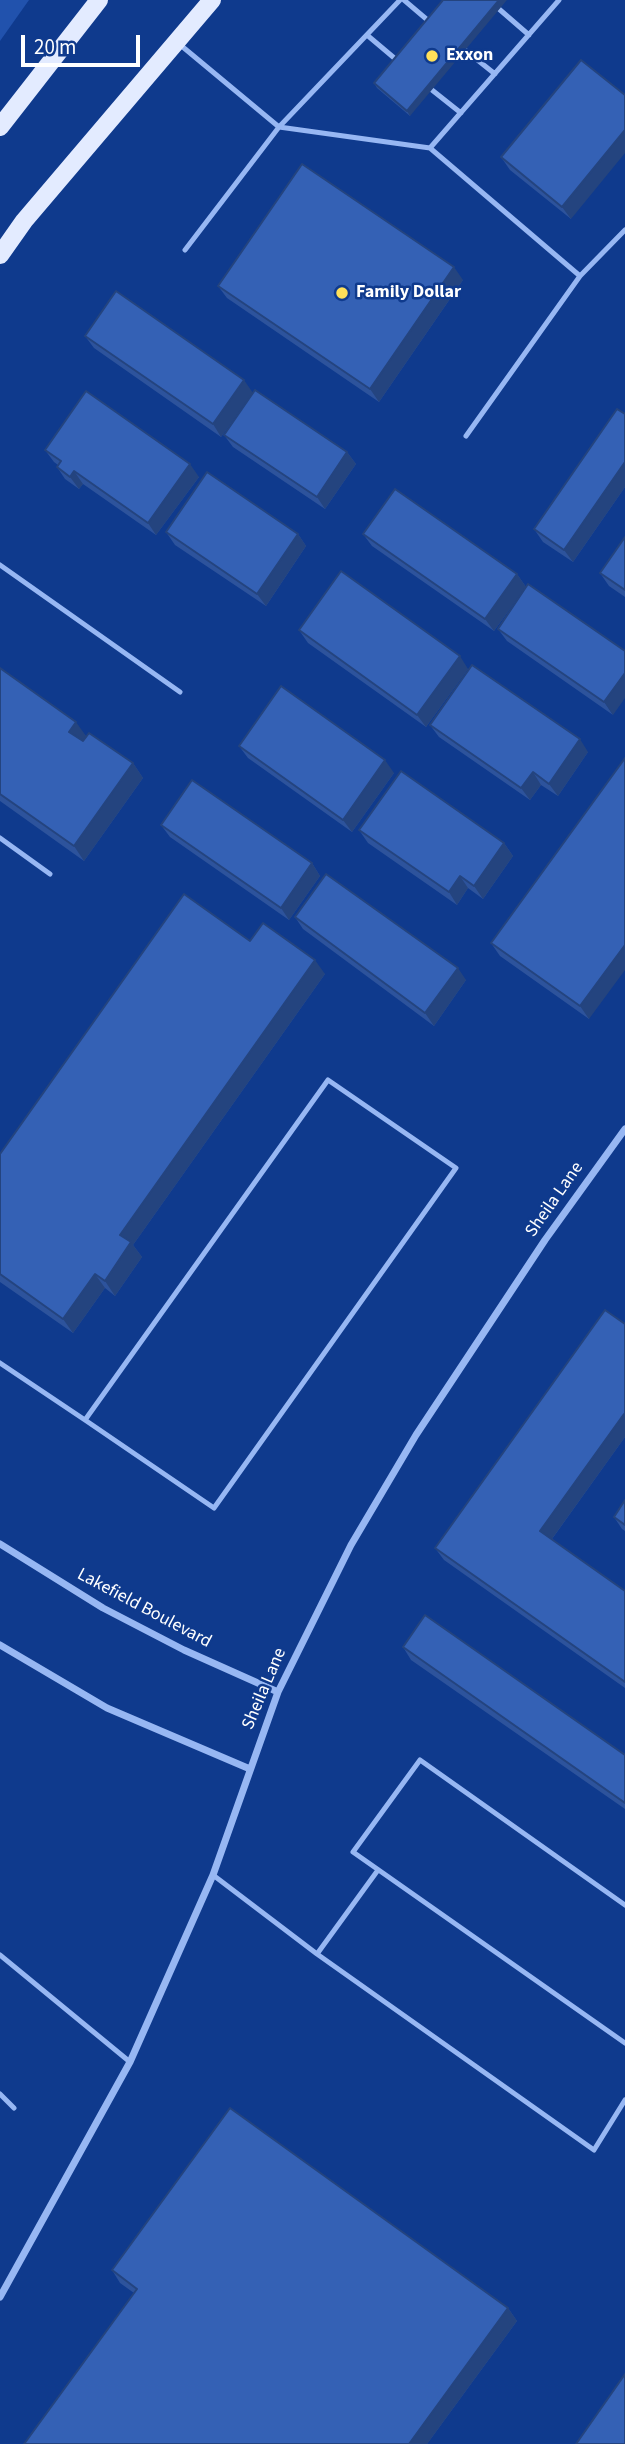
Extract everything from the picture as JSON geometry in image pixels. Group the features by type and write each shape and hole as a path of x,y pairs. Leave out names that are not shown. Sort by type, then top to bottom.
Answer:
{"main road":[{"path":"0,127 36,77 99,0"},
{"path":"0,255 24,221 212,0"},
{"path":"0,145 36,77"}],"street":[{"name":"Sheila Lane","path":"0,2297 130,2062 213,1875 278,1692 351,1545 416,1435 545,1240 625,1129"},
{"name":"Lakefield Boulevard","path":"0,1544 103,1608 184,1650 278,1692"},
{"path":"0,1645 107,1708 250,1769"}],"lane":[{"path":"185,250 279,127 402,0 431,23"},
{"path":"430,148 559,0"},
{"path":"499,9 529,35"},
{"path":"367,35 399,62"},
{"path":"175,41 279,127 430,148 580,276"},
{"path":"465,50 495,74"},
{"path":"432,90 461,113"},
{"path":"466,436 580,276 625,230"},
{"path":"0,565 180,692"},
{"path":"0,838 50,874"},
{"path":"0,1363 214,1508 456,1168 328,1080 85,1420"},
{"path":"625,1905 420,1760 353,1852 625,2043"},
{"path":"317,1954 378,1870"},
{"path":"213,1875 317,1954 594,2150 625,2100"},
{"path":"0,1955 130,2062"},
{"path":"0,2094 14,2108"}],"shaded area":[{"path":"0,0 29,0 0,41"}],"building":[{"name":"Exxon","path":"443,0 499,0 407,111 374,83"},
{"path":"581,60 625,95 625,130 562,207 501,157"},
{"name":"Family Dollar","path":"302,164 454,267 370,389 218,286"},
{"path":"116,291 244,380 213,424 85,336"},
{"path":"255,390 347,452 317,497 224,435"},
{"path":"86,391 190,464 148,523 74,471 70,477 57,467 61,461 45,450"},
{"path":"617,409 625,414 625,462 564,550 534,529"},
{"path":"207,472 298,534 257,594 166,532"},
{"path":"395,489 517,574 485,619 363,534"},
{"path":"625,537 625,590 600,573"},
{"path":"341,571 460,656 417,715 299,630"},
{"path":"528,584 625,651 625,673 604,702 498,629"},
{"path":"472,665 580,739 549,784 533,772 521,788 430,725"},
{"path":"0,668 76,722 69,732 83,741 89,733 133,763 74,846 0,794"},
{"path":"281,686 385,760 343,820 239,746"},
{"path":"625,758 625,945 580,1006 491,943"},
{"path":"401,771 504,843 474,886 460,876 449,892 359,830"},
{"path":"192,780 312,863 281,908 161,825"},
{"path":"326,874 458,968 425,1013 295,917"},
{"path":"184,894 250,941 263,923 315,960 120,1235 131,1242 105,1281 95,1274 63,1319 0,1274 0,1154"},
{"path":"605,1310 625,1324 625,1415 540,1531 625,1591 625,1682 435,1548"},
{"path":"625,1500 625,1525 614,1517"},
{"path":"425,1615 625,1755 625,1803 403,1647"},
{"path":"230,2108 508,2308 409,2444 24,2444 137,2289 112,2270"},
{"path":"625,2374 625,2444 576,2444"}],"place":[{"name":"Exxon","path":"432,56"},
{"name":"Family Dollar","path":"342,293"}]}
